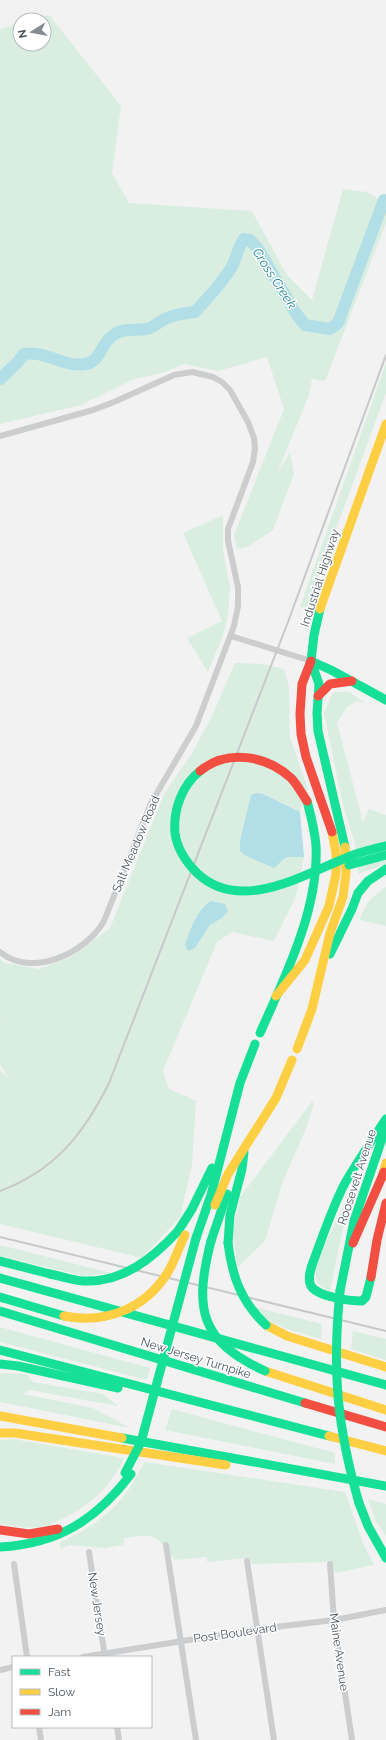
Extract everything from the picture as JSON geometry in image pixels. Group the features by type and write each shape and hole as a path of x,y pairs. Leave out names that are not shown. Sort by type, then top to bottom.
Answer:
{"main road":[{"name":"Industrial Highway","path":"311,661 315,630 321,606 386,424"},
{"path":"311,661 386,700"},
{"path":"297,1049 310,1014 330,933 343,897 347,862 342,832 320,742 317,721 320,684 311,661"},
{"path":"276,996 305,960 310,951 329,906 336,874 336,853 332,831 306,757 301,734 300,714 302,684 311,661"},
{"path":"318,696 330,684 352,681"},
{"path":"260,1033 276,996 305,916 314,877 316,842 307,801 294,779 277,766 256,757 235,756 214,762 195,774 181,793 176,810 175,835 180,850 194,870 206,881 220,887 241,891 265,889 289,882 386,855"},
{"path":"289,882 359,853 386,846"},
{"path":"320,974 352,909 358,893 362,887 386,869"},
{"path":"352,909 367,889 386,876"},
{"path":"0,1539 29,1538 58,1529 72,1522 96,1505 140,1459 152,1425 202,1240 211,1195 240,1083 255,1044"},
{"path":"292,1060 276,1098 244,1150 229,1186 202,1240 204,1269 202,1290 204,1308 209,1326 216,1338 232,1355 264,1371 386,1410"},
{"path":"386,1120 345,1184 329,1217 310,1272 310,1284 314,1290 325,1295 351,1301 362,1300 366,1297 370,1284 377,1240 386,1203"},
{"name":"Roosevelt Avenue","path":"386,1126 354,1222 340,1291 335,1348 337,1403 346,1458 359,1503 368,1526 386,1558"},
{"path":"0,1297 64,1316 84,1320 105,1318 122,1312 138,1303 166,1274 182,1233 227,1132"},
{"path":"244,1150 242,1169 230,1215 228,1243 232,1270 240,1296 256,1317 266,1325 288,1336 386,1367"},
{"path":"382,1178 386,1163"},
{"name":"Roosevelt Avenue","path":"346,1259 386,1168"},
{"path":"0,1260 50,1274 83,1281 106,1280 130,1272 148,1261 182,1233"},
{"name":"New Jersey Turnpike","path":"0,1278 386,1385"},
{"name":"New Jersey Turnpike","path":"0,1311 386,1427"},
{"path":"0,1350 386,1451"},
{"path":"0,1364 18,1366 249,1414"},
{"path":"0,1416 386,1486"},
{"path":"0,1433 22,1434 201,1462 338,1477"},
{"path":"0,1547 30,1545 60,1535 88,1520 111,1500 128,1473"},
{"path":"0,1530 29,1534 58,1529"}],"street":[{"name":"Salt Meadow Road","path":"0,436 100,408 178,374 198,372 222,382 233,394 245,415 252,433 255,448 252,462 228,529 228,541 238,587 236,616 230,636 196,726 151,803 106,915 97,931 88,940 75,949 44,962 22,963 12,960 0,952"},
{"path":"230,636 311,661"},
{"path":"166,1544 196,1740"},
{"name":"New Jersey","path":"89,1552 105,1655"},
{"path":"247,1561 274,1740"},
{"path":"14,1564 27,1656"},
{"name":"Maine Avenue","path":"330,1564 334,1620 352,1740"},
{"name":"Post Boulevard","path":"94,1656 258,1629 334,1620 386,1610"},
{"path":"0,1670 12,1668"},
{"path":"38,1728 41,1740"},
{"path":"117,1728 119,1740"}],"green space":[{"path":"52,19 121,106 112,173 129,203 252,211 287,275 312,300 343,189 367,192 386,204 386,223 325,381 312,379 309,395 277,474 290,452 294,474 273,530 247,547 237,549 234,535 284,409 267,357 218,371 184,364 165,372 132,380 81,405 0,424 0,30 12,25 12,52 52,52"},
{"path":"386,363 386,393 307,608 300,607"},
{"path":"223,515 223,550 230,588 228,615 223,635 208,672 187,638 222,621 183,533"},
{"path":"235,663 263,664 284,669 289,687 290,738 308,789 300,812 263,794 240,841 240,851 246,856 304,857 296,896 274,941 232,932 217,942 163,1071 169,1089 196,1101 192,1165 180,1217 142,1258 0,1224 0,1070 10,1079 0,1065 0,1020 2,1018 0,1019 0,959 5,963 39,969 71,957 110,928 164,794 192,753 212,716","holes":["196,916 222,918 210,925 195,948 185,945"]},
{"path":"333,692 349,692 365,703 357,701 347,707 337,723 363,822 369,809 386,815 386,864 358,874 355,844 343,805 324,713"},
{"path":"386,887 386,926 360,920 364,909 370,901"},
{"path":"313,1100 313,1107 305,1131 283,1181 265,1241 237,1268 233,1230 240,1197"},
{"path":"365,1162 348,1203 330,1291 318,1283 315,1272 316,1262"},
{"path":"0,1245 111,1273 84,1276 0,1256"},
{"path":"254,1307 322,1324 321,1339 287,1329 269,1321"},
{"path":"0,1327 150,1368 147,1380 0,1342"},
{"path":"353,1331 386,1339 386,1360 351,1349"},
{"path":"0,1373 27,1374 32,1382 103,1394 118,1406 30,1390 23,1394 93,1408 130,1428 0,1402"},
{"path":"172,1409 335,1453 335,1464 165,1430"},
{"path":"13,1439 124,1458 113,1478 99,1494 82,1508 46,1526 17,1527 0,1524 0,1440"},
{"path":"145,1462 345,1492 363,1543 374,1565 336,1573 327,1562 253,1564 248,1558 207,1562 207,1557 175,1560 159,1541 149,1536 124,1538 123,1545 105,1548 69,1545 61,1549 59,1543 94,1524 117,1504 130,1488"},
{"path":"368,1499 386,1504 386,1536 376,1522"}],"water":[{"path":"257,793 263,794 300,812 304,857 286,857 274,868 246,856 240,851 240,841 251,795"},
{"path":"211,901 225,904 228,911 222,918 210,925 195,948 188,951 185,945 192,926 201,910"}],"waterway":[{"name":"Cross Creek","path":"0,379 24,354 39,354 70,364 78,365 91,363 108,339 121,331 150,328 172,316 195,312 227,274 233,265 244,239 250,240 258,249 295,312 305,325 330,329 338,323 384,200"}],"railway":[{"path":"0,1191 19,1183 36,1173 65,1149 89,1119 109,1083 288,622 386,355"},
{"path":"0,1237 386,1331"}],"traffic: fast":[{"path":"320,609 314,635 311,661 331,670 386,700"},
{"path":"311,661 319,684 317,713 318,731 345,847"},
{"path":"200,771 188,783 180,799 177,807 175,833 180,850 189,864 197,873 214,885 232,890 252,891 272,887 292,881 353,855 386,846"},
{"path":"260,1033 280,989 298,942 312,894 316,846 314,829 307,801"},
{"path":"349,865 386,855"},
{"path":"330,954 352,909 358,893 368,881 386,869"},
{"path":"196,1238 211,1195 240,1083 255,1044"},
{"path":"371,1277 366,1297 362,1301 342,1299 320,1293 311,1286 309,1278 310,1270 329,1218 345,1183 386,1119"},
{"path":"340,1291 354,1221 386,1127"},
{"path":"228,1243 230,1215 242,1169 244,1152"},
{"path":"178,1231 192,1209 212,1168"},
{"path":"211,1241 227,1194"},
{"path":"50,1274 83,1281 98,1281 111,1278 136,1267 148,1259 178,1231"},
{"path":"125,1473 141,1442 196,1238"},
{"path":"211,1241 203,1285 203,1304 207,1320 214,1334 226,1347 243,1360 265,1371"},
{"path":"228,1243 232,1266 239,1288 250,1307 266,1325"},
{"path":"0,1261 50,1274"},
{"path":"0,1278 386,1385"},
{"path":"340,1291 336,1347 338,1398 346,1449 359,1503"},
{"path":"0,1297 64,1316"},
{"path":"0,1311 305,1403"},
{"path":"0,1350 329,1436"},
{"path":"0,1364 18,1366 118,1388"},
{"path":"122,1438 386,1486"},
{"path":"0,1547 40,1541 58,1535 74,1527 104,1504 131,1474"},
{"path":"359,1503 368,1526 386,1558"}],"traffic: slow":[{"path":"320,609 386,424"},
{"path":"276,996 305,960 329,906 336,874 336,853 332,832"},
{"path":"297,1049 312,1009 330,933 343,897 346,874 345,847"},
{"path":"215,1205 228,1174 276,1098 292,1060"},
{"path":"382,1178 386,1163"},
{"path":"64,1316 95,1318 109,1315 123,1311 148,1296 159,1285 168,1272 185,1235"},
{"path":"266,1325 287,1336 386,1367"},
{"path":"265,1371 386,1410"},
{"path":"0,1416 122,1438"},
{"path":"0,1433 15,1433 226,1465"},
{"path":"329,1436 386,1451"}],"traffic: jam":[{"path":"311,661 302,684 300,714 301,734 306,757 332,832"},
{"path":"318,696 330,684 352,681"},
{"path":"200,771 211,764 234,757 258,760 270,764 291,778 307,801"},
{"path":"353,1243 384,1172"},
{"path":"371,1277 377,1240 386,1203"},
{"path":"305,1403 386,1427"},
{"path":"0,1530 29,1534 58,1529"}]}
